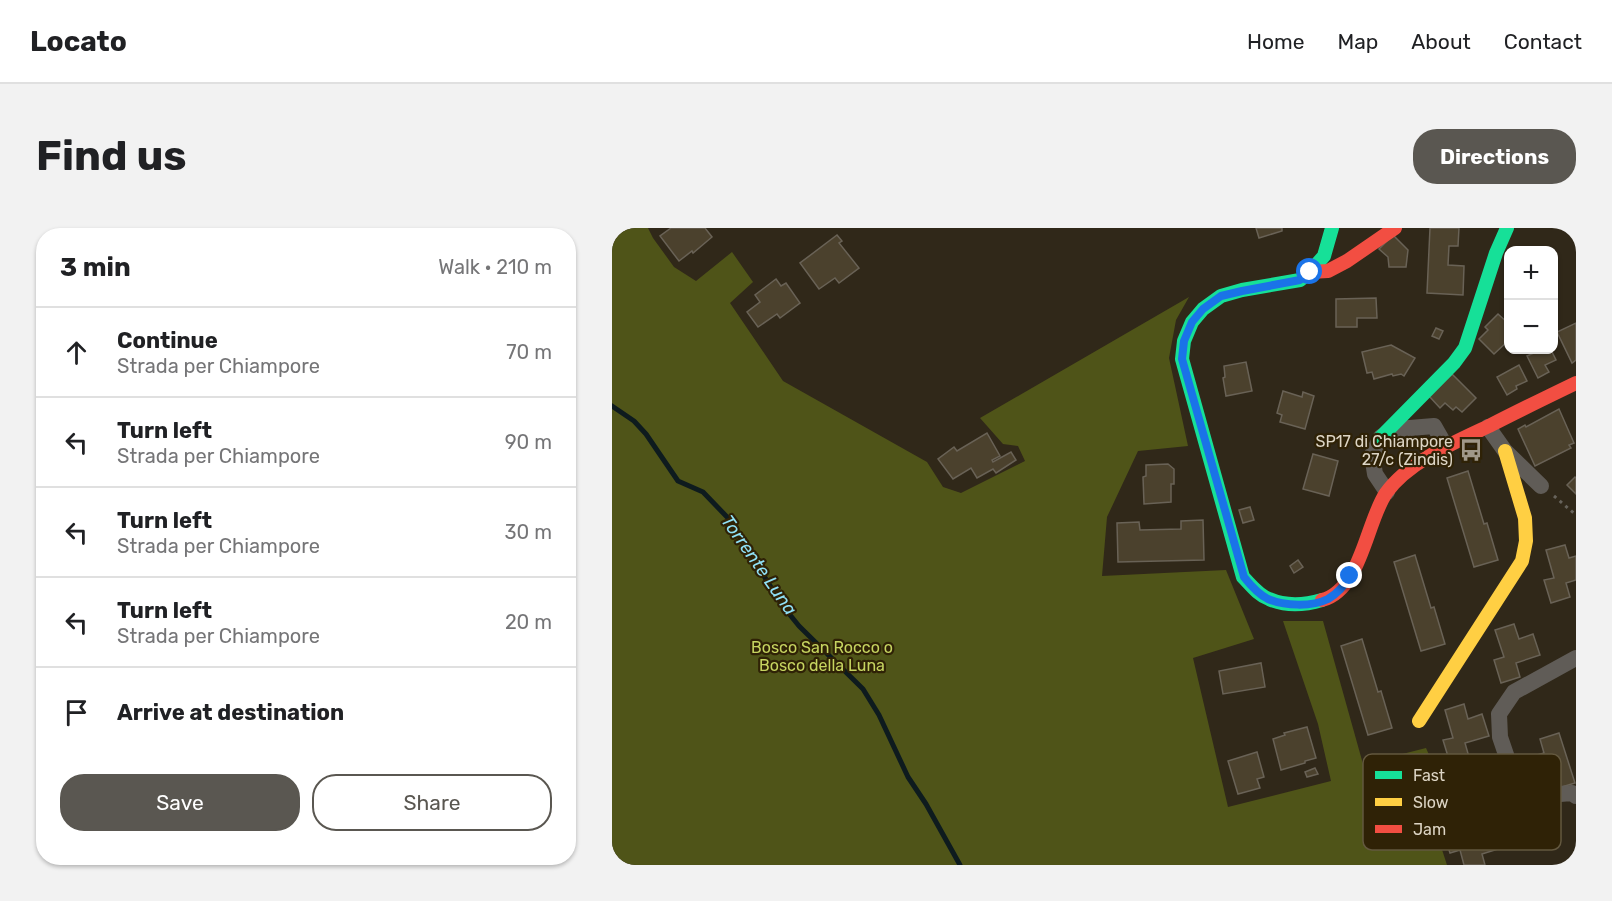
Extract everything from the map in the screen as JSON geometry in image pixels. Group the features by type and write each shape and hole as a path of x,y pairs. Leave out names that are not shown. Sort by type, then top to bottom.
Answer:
{"street":[{"path":"1332,228 1324,256 1300,280 1221,296 1203,309 1192,322 1184,341 1182,359 1244,577 1255,590 1269,599 1308,604 1327,599 1343,587 1350,576 1376,510 1398,480 1446,447 1576,383"},
{"path":"1310,272 1328,272 1395,228"},
{"path":"1387,492 1375,474 1372,455 1381,437 1455,363 1465,348 1496,253 1507,228"},
{"path":"1381,437 1398,429 1434,426 1446,447"},
{"path":"1488,427 1505,452 1541,486"},
{"path":"1419,721 1522,561 1526,541 1525,518 1505,452"},
{"path":"1506,754 1500,737 1499,714 1514,692 1576,658"}],"path":[{"path":"1541,486 1576,515"}],"green space":[{"name":"Bosco San Rocco o Bosco della Luna","path":"612,228 648,228 674,267 696,281 732,252 753,282 730,303 783,381 927,462 943,487 961,493 1025,461 1018,446 1003,444 980,418 1189,297 1176,320 1169,358 1188,446 1138,451 1107,517 1102,576 1226,570 1254,639 1193,658 1228,807 1331,781 1318,724 1283,621 1323,621 1363,764 1363,850 1442,850 1447,865 612,865"},
{"name":"Bosco San Rocco o Bosco della Luna","path":"1426,748 1429,754 1402,754"}],"building":[{"path":"671,228 705,228 712,237 679,261 660,236"},
{"path":"1256,228 1282,228 1282,231 1259,238"},
{"path":"1430,228 1459,228 1458,246 1449,246 1448,265 1464,266 1463,295 1427,293"},
{"path":"837,235 842,241 839,243 859,268 839,283 835,278 819,289 800,263"},
{"path":"1393,235 1408,250 1406,267 1389,267 1388,257 1379,249"},
{"path":"776,279 781,286 786,283 800,303 780,318 777,314 758,327 747,312 760,302 755,295"},
{"path":"1376,298 1377,318 1357,318 1357,327 1336,327 1336,299"},
{"path":"1498,314 1504,319 1504,345 1494,354 1479,339 1488,330 1485,327"},
{"path":"1576,323 1576,360 1572,363 1558,334 1558,332"},
{"path":"1436,328 1443,331 1439,339 1432,336"},
{"path":"1391,345 1415,358 1404,376 1401,374 1393,376 1392,374 1374,379 1372,372 1367,373 1362,352"},
{"path":"1553,354 1556,360 1545,365 1549,372 1538,378 1527,356"},
{"path":"1246,362 1252,391 1226,396 1224,366"},
{"path":"1519,365 1527,381 1516,386 1517,389 1507,395 1497,377"},
{"path":"1452,374 1476,398 1462,412 1456,407 1453,410 1445,403 1440,408 1429,396"},
{"path":"1283,391 1302,397 1303,392 1314,396 1305,429 1280,422 1282,415 1277,413"},
{"path":"1559,409 1574,443 1569,445 1571,448 1535,466 1518,429"},
{"path":"987,433 1000,456 992,460 993,462 1011,452 1016,460 996,473 993,469 977,478 971,468 953,479 938,459 954,447 957,451"},
{"path":"1313,454 1338,461 1329,496 1303,489"},
{"path":"1168,464 1174,469 1171,502 1144,504 1143,477 1146,476 1146,465"},
{"path":"1468,471 1498,560 1474,567 1447,478"},
{"path":"1576,478 1576,494 1567,485"},
{"path":"1250,507 1254,520 1243,523 1239,510"},
{"path":"1203,520 1204,560 1118,562 1117,523 1139,522 1140,530 1181,529 1181,521"},
{"path":"1565,545 1569,558 1576,556 1576,580 1566,583 1570,597 1551,603 1544,580 1554,578 1546,550"},
{"path":"1415,555 1445,644 1421,651 1394,562"},
{"path":"1298,560 1303,567 1294,573 1290,566"},
{"path":"1514,624 1519,639 1533,634 1540,655 1516,663 1520,677 1501,683 1494,660 1504,657 1495,630"},
{"path":"1362,639 1392,728 1368,735 1341,646"},
{"path":"1261,663 1265,687 1223,694 1219,671"},
{"path":"1464,704 1468,719 1482,714 1489,736 1465,743 1468,754 1447,754 1443,740 1453,738 1445,710"},
{"path":"1307,727 1316,758 1281,770 1273,739 1285,735 1284,733"},
{"path":"1559,733 1575,783 1561,787 1561,754 1540,754 1544,753 1540,739"},
{"path":"1257,752 1264,777 1257,779 1260,788 1238,794 1228,761"},
{"path":"1315,768 1318,774 1307,777 1305,772"},
{"path":"1460,850 1495,850 1482,854 1485,865 1464,865"}],"waterway":[{"name":"Torrente Luna","path":"612,406 634,421 646,434 678,481 703,492 728,518 782,605 799,626 863,689 879,715 908,777 960,865"}],"traffic: fast":[{"path":"1322,600 1295,604 1275,601 1261,595 1243,577 1182,359 1184,341 1192,322 1203,309 1221,296 1300,280 1324,256 1332,228"},
{"path":"1381,437 1454,363 1465,348 1496,253 1507,228"}],"traffic: slow":[{"path":"1419,721 1522,561 1526,541 1525,518 1505,451"}],"traffic: jam":[{"path":"1310,272 1328,271 1347,261 1395,228"},
{"path":"1322,600 1335,594 1346,583 1361,554 1379,506 1395,482 1419,462 1447,446 1576,383"}],"place":[{"name":"SP17 di Chiampore 27/c (Zindis)","path":"1471,450"}],"route":[{"path":"1310,272 1300,280 1221,296 1203,309 1192,322 1184,341 1182,359 1244,577 1255,590 1269,599 1308,604 1327,599 1343,587 1350,576"}]}
